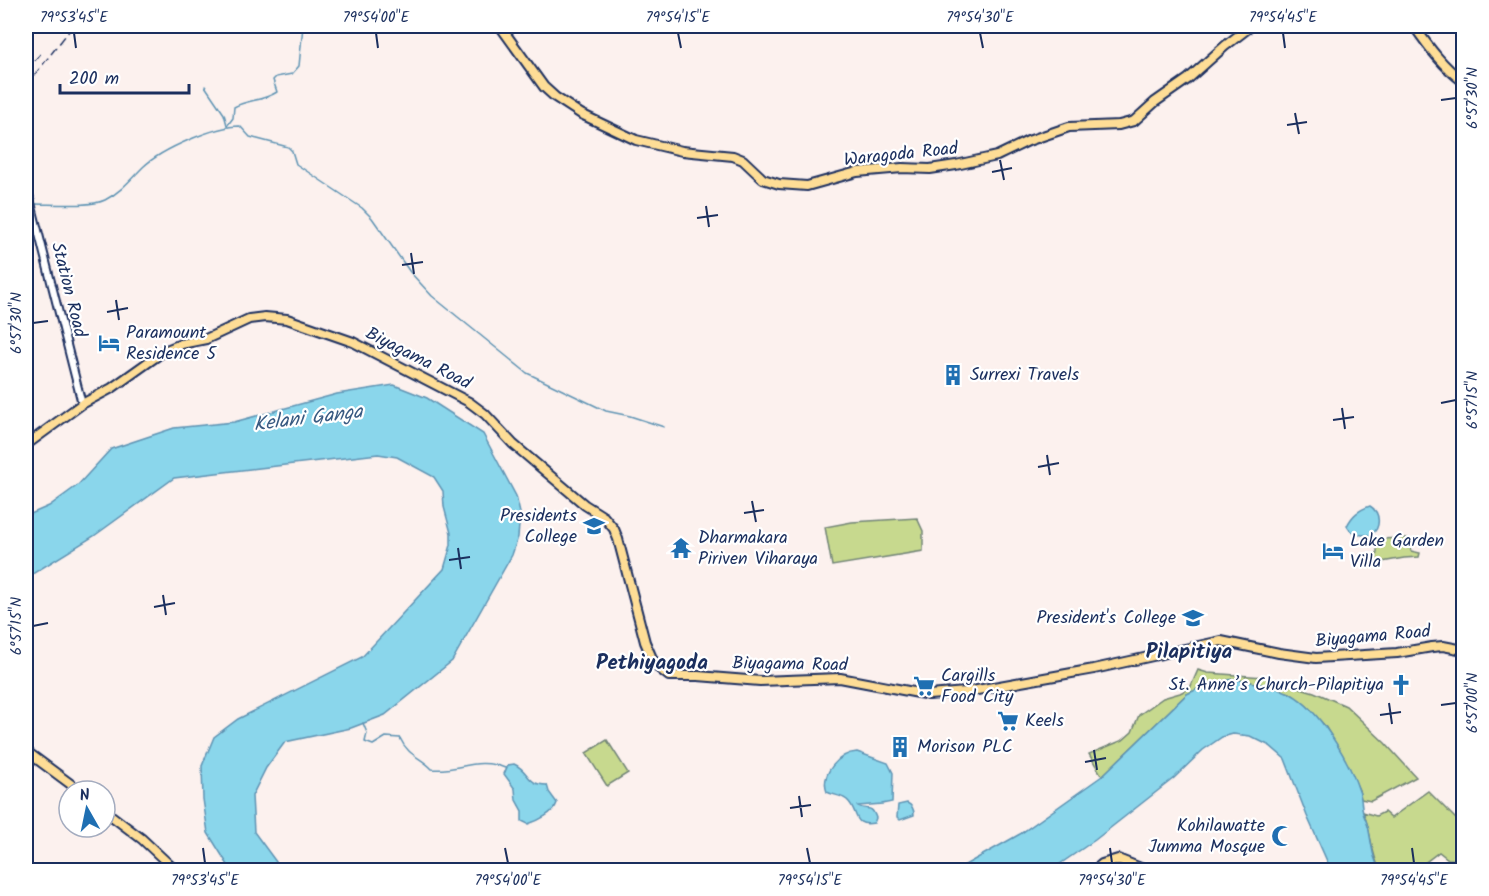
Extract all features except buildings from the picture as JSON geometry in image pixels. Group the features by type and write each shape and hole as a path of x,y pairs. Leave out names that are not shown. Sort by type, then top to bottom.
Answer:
{"main road":[{"name":"Waragoda Road","path":"500,26 544,87 581,114 636,140 682,151 733,156 743,160 763,179 779,184 807,186 857,172 956,165 997,156 1036,138 1069,127 1119,125 1134,121 1251,26"},
{"path":"1414,26 1447,68 1464,81"},
{"name":"Biyagama Road","path":"26,445 82,404 112,388 164,351 181,344 206,339 258,317 287,319 353,342 469,402 485,414 513,444 609,523 618,539 645,642 656,665 669,676 760,681 840,678 929,695 966,692 1094,669 1221,640 1279,653 1316,658 1398,653 1443,646 1464,650"},
{"path":"26,751 64,779"},
{"path":"117,821 142,839 175,870"},
{"path":"1095,870 1102,864 1118,859 1146,870"}],"street":[{"name":"Station Road","path":"26,183 82,404"}],"green space":[{"path":"917,518 923,531 923,551 832,566 825,527 852,522"},
{"path":"1407,538 1411,551 1420,553 1419,557 1376,563 1378,539"},
{"path":"1198,670 1208,673 1264,677 1314,692 1346,706 1416,777 1371,801 1361,799 1342,754 1325,726 1307,706 1290,693 1233,679 1187,694 1102,776 1089,754 1123,740 1132,732 1139,715 1163,698 1190,688"},
{"path":"607,740 628,773 607,786 586,753"},
{"path":"1428,791 1463,826 1463,870 1462,864 1456,859 1448,859 1439,852 1422,865 1426,870 1380,870 1374,856 1363,812 1376,816 1384,812 1391,818"}],"water":[{"name":"Kelani Ganga","path":"394,385 427,398 483,434 516,496 520,513 518,537 512,555 452,661 385,715 351,728 285,742 266,768 252,796 254,832 282,870 231,870 208,833 203,799 202,766 214,737 238,719 362,657 444,569 451,545 451,533 444,507 443,491 434,477 397,457 378,454 174,478 94,536 26,578 26,516 49,506 78,485 111,449 174,428 234,422 337,394"},
{"path":"1370,506 1378,516 1377,528 1371,535 1351,532 1347,526 1351,519 1359,511"},
{"path":"1233,679 1270,686 1291,694 1302,701 1322,723 1348,765 1360,794 1374,856 1380,870 1331,870 1285,759 1270,746 1250,736 1233,734 1222,737 1203,750 1174,778 1095,840 1051,870 956,870 1020,834 1102,776 1187,694 1206,685"},
{"path":"857,752 888,763 893,773 892,802 858,806 872,811 876,818 874,823 867,824 859,821 847,800 827,792 826,778 833,766 844,756"},
{"path":"514,764 535,783 547,785 557,803 541,819 528,824 522,821 522,811 516,800 515,789 504,774 508,765"},
{"path":"907,803 914,815 900,820 897,817 898,805"}],"waterway":[{"path":"227,126 233,118 234,107 277,92 273,80 276,77 292,74 299,66 303,26"},
{"path":"205,86 224,114 227,125"},
{"path":"35,204 81,204 105,200 121,189 152,160 175,146 203,134 240,126 250,137 288,147 292,151 296,164 362,208 372,218 410,272 432,296 527,373 606,411 664,427"},
{"path":"363,723 367,733 365,742 373,745 386,737 400,738 411,753 432,769 476,764 505,768"}],"railway":[{"path":"26,86 73,26"},
{"path":"26,71 43,51"}],"place":[{"name":"Paramount Residence 5","path":"109,343"},
{"name":"Surrexi Travels","path":"953,375"},
{"name":"Presidents College","path":"594,526"},
{"name":"Dharmakara Piriven Viharaya","path":"681,548"},
{"name":"Lake Garden Villa","path":"1333,551"},
{"name":"President's College","path":"1193,618"},
{"name":"St. Anne’s Church-Pilapitiya","path":"1401,685"},
{"name":"Cargills Food City","path":"924,686"},
{"name":"Keels","path":"1008,721"},
{"name":"Morison PLC","path":"900,747"},
{"name":"Kohilawatte Jumma Mosque","path":"1282,836"}],"district":[{"name":"Pilapitiya","path":"1189,652"},
{"name":"Pethiyagoda","path":"652,663"}]}
